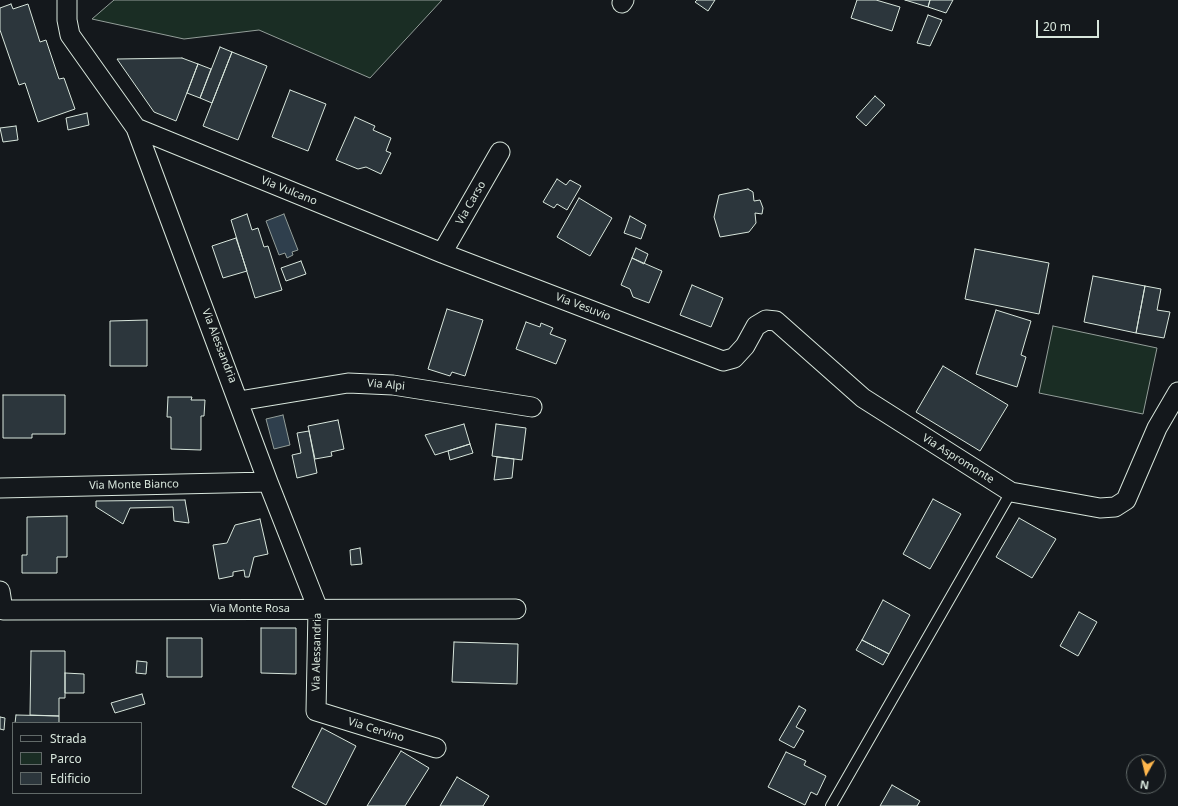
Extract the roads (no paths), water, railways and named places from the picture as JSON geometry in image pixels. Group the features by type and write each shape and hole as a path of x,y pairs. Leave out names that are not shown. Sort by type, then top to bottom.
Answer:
{"street":[{"name":"Via Alessandria","path":"67,0 67,20 70,34 136,128 268,482 318,609 316,711"},
{"name":"Via Vulcano","path":"136,128 442,253"},
{"name":"Via Carso","path":"442,253 500,152"},
{"name":"Via Vesuvio","path":"442,253 723,361"},
{"name":"Via Aspromonte","path":"723,361 734,358 745,346 756,326 766,320 776,321 864,398 1011,492 1100,508 1115,507 1126,500 1157,428 1178,392"},
{"name":"Via Alpi","path":"239,401 348,383 393,384 532,407"},
{"name":"Via Monte Bianco","path":"0,488 268,482"},
{"name":"Via Monte Rosa","path":"0,591 3,610 516,610"},
{"name":"Via Cervino","path":"316,711 436,748"}],"lane":[{"path":"831,806 1011,492"}],"water":[{"path":"284,214 298,250 292,252 293,255 287,258 285,253 279,255 266,221"},
{"path":"283,415 290,445 274,449 266,419"}]}
